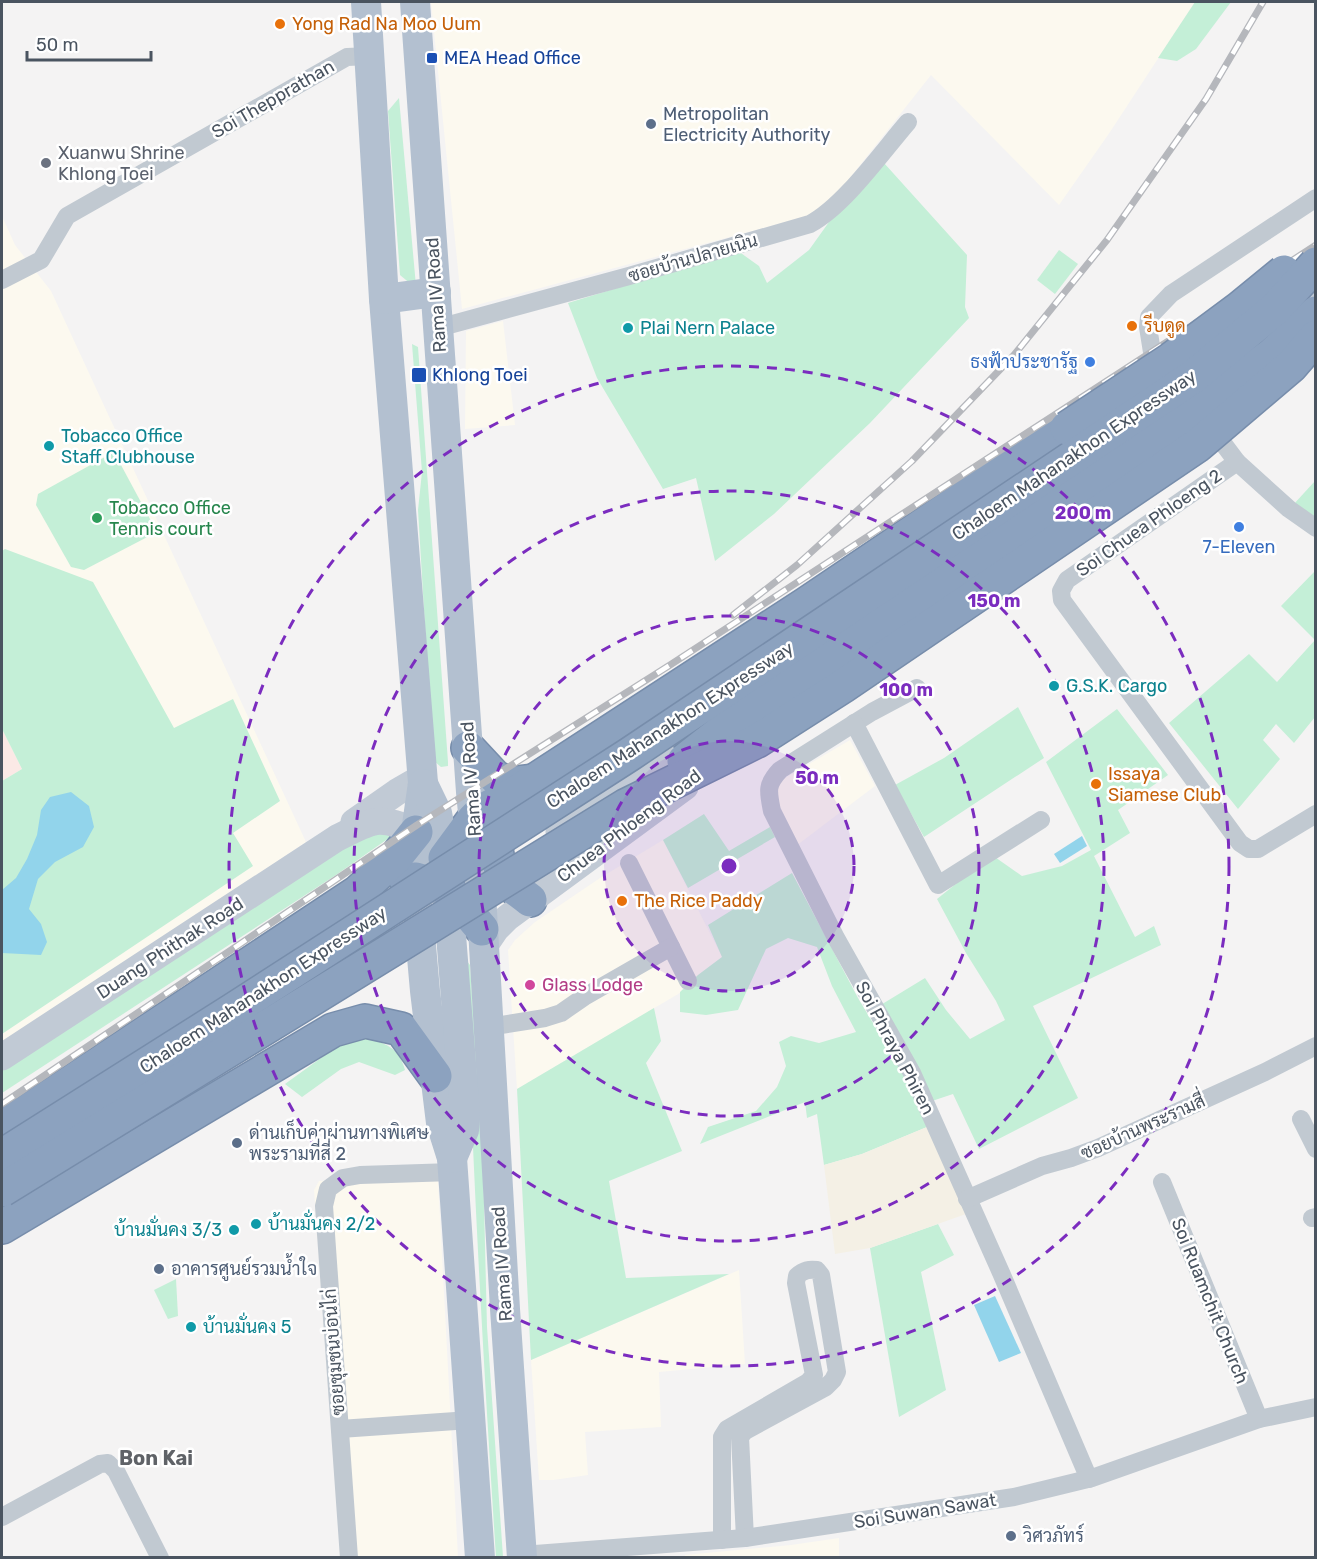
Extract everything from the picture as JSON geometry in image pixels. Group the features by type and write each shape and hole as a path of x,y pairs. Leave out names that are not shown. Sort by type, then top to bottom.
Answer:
{"highway":[{"path":"456,895 473,820 483,810 525,786 806,604 1170,360 1240,308 1316,245"},
{"name":"Chaloem Mahanakhon Expressway","path":"2,1156 630,754 1194,376 1275,309 1316,264"},
{"name":"Chaloem Mahanakhon Expressway","path":"625,806 735,721 1203,405 1273,354 1316,313"},
{"name":"Chaloem Mahanakhon Expressway","path":"2,1190 625,806 757,741 843,686 1198,445 1291,366 1316,337"},
{"path":"703,773 781,734 849,709 1202,462 1316,366"},
{"path":"468,748 495,777 509,784 525,786"},
{"path":"456,895 498,862 495,836 501,812 525,786"},
{"path":"2,1128 358,892 386,868 416,832"},
{"path":"358,892 456,895 510,884 530,900"},
{"path":"2,1227 333,1030 365,1021 401,1029 435,1076"}],"main road":[{"name":"Rama IV Road","path":"366,2 384,299 423,780 416,832 456,895 465,1114 464,1130 452,1165"},
{"name":"Rama IV Road","path":"415,2 473,820 456,895 425,991 441,1124 452,1165 480,1557"},
{"path":"371,69 421,81"},
{"path":"384,299 436,292"},
{"name":"Rama IV Road","path":"423,780 437,813 488,1027 504,1310 522,1556"}],"street":[{"name":"Soi Thepprathan","path":"2,280 40,260 67,216 347,57 371,69"},
{"name":"ซอยบ้านปลายเนิน","path":"438,328 810,224 825,216 846,195 909,122"},
{"path":"1188,399 1152,352 1148,327 1149,317 1172,294 1316,198"},
{"name":"Chuea Phloeng Road","path":"755,686 703,773 530,900 496,929 456,895 621,783 755,686 993,534 1188,399 1316,290"},
{"name":"Chuea Phloeng Road","path":"1188,399 1239,384 1284,360 1316,330"},
{"name":"Soi Chuea Phloeng 2","path":"1188,399 1237,462 1067,580 1060,591 1062,600 1240,843 1249,849 1258,849 1316,814"},
{"path":"1237,462 1289,509 1316,528"},
{"name":"Soi Phraya Phiren","path":"917,688 849,709 772,779 768,791 772,811 836,938 912,1073 1089,1479"},
{"path":"849,709 938,885 1041,820"},
{"name":"Duang Phithak Road","path":"338,838 356,820 423,780"},
{"name":"Duang Phithak Road","path":"2,1057 338,838 371,821 388,821 416,832"},
{"path":"629,863 688,981"},
{"path":"488,1027 554,1017 671,947"},
{"name":"ซอยบ้านพระรามสี่","path":"968,1199 1042,1166 1098,1148 1265,1072 1316,1046"},
{"path":"1301,1119 1316,1149"},
{"name":"ซอยชุมชนบ่อนไก่","path":"349,1557 324,1206 328,1189 343,1178 452,1165"},
{"name":"Soi Ruamchit Church","path":"1162,1182 1259,1419"},
{"path":"736,1431 744,1431 826,1387 837,1372 821,1275 817,1270 810,1269 798,1276 796,1283 814,1375"},
{"path":"806,1330 829,1325"},
{"path":"814,1375 833,1380"},
{"path":"722,1540 722,1437 736,1431 808,1382 814,1375"},
{"name":"Soi Suwan Sawat","path":"522,1556 746,1538 1014,1497 1089,1479 1259,1419 1316,1407"},
{"name":"ซอยชุมชนบ่อนไก่","path":"340,1430 470,1420"},
{"path":"736,1431 740,1444 746,1538"},
{"path":"2,1516 100,1464 108,1463 116,1471 160,1557"}],"shaded area":[{"path":"431,2 1195,2 1059,205 931,75 838,193 826,206 808,216 462,309"},
{"path":"2,216 15,245 51,291 306,842 2,1047"},
{"path":"503,321 515,425 465,429 466,331"},
{"path":"2,729 22,769 2,781"},
{"path":"850,740 875,786 796,846 773,789 775,784"},
{"path":"663,840 722,957 698,975 685,990 517,1089 508,950 515,940 535,922 600,878"},
{"path":"415,1178 438,1180 458,1557 341,1557 314,1190 319,1181"},
{"path":"739,1270 745,1364 659,1372 661,1427 585,1432 588,1475 539,1480 531,1360"},
{"path":"839,1538 839,1557 685,1557 685,1555"}],"green space":[{"path":"1195,2 1231,2 1196,49 1177,61 1158,58"},
{"path":"399,98 416,286 400,275 388,111"},
{"path":"884,163 967,255 965,307 969,318 870,423 774,514 715,561 696,478 663,489 597,378 568,303 738,251 759,266 767,283 809,250 829,222"},
{"path":"1059,250 1078,264 1055,294 1037,280"},
{"path":"412,344 418,347 448,762 448,766 441,767 433,760 418,510 422,472"},
{"name":"Tobacco Office Tennis court","path":"114,452 157,532 84,570 71,567 36,505 38,494"},
{"path":"1315,481 1315,520 1293,505"},
{"path":"5,549 93,582 174,728 233,699 280,801 233,833 253,866 2,1034 2,781 22,769 2,729 2,551"},
{"path":"1315,571 1315,640 1281,606"},
{"path":"1315,640 1315,717 1294,743 1276,724 1263,740 1280,759 1238,809 1169,723 1249,654 1277,682"},
{"path":"1018,707 1044,758 924,837 895,785 944,758"},
{"path":"1117,709 1168,775 1118,810 1130,833 1094,856 1135,937 1154,926 1161,945 1033,1006 1078,1098 979,1149 953,1094 932,1101 879,1006 925,978 946,1010 970,1039 1005,1020 937,899 992,855 1022,876 1062,866 1091,850 1046,762"},
{"path":"704,814 729,851 770,827 775,837 688,888 663,840"},
{"path":"370,827 392,836 2,1093 2,1066"},
{"path":"792,873 858,998 900,1068 927,1127 862,1154 824,1165 817,1114 807,1118 805,1102 700,1144 708,1127 756,1111 777,1087 786,1066 779,1042 791,1036 819,1043 856,1032 832,986 817,947 788,938 766,949 738,1010 706,1015 680,1012 680,992 722,957 708,925"},
{"path":"466,960 470,965 483,1162 487,1327 503,1557 496,1557 491,1483 482,1334"},
{"path":"654,1008 661,1041 646,1063 682,1151 609,1181 626,1278 729,1274 531,1360 517,1089"},
{"path":"363,1035 390,1047 399,1055 405,1070 395,1075 359,1062 341,1069 302,1097 285,1084 343,1042"},
{"path":"938,1224 954,1255 921,1272 946,1390 899,1417 870,1248"},
{"path":"176,1279 178,1316 168,1319 154,1290"}],"sand":[{"path":"927,1127 966,1214 870,1248 835,1254 824,1165 862,1154"}],"water":[{"path":"71,792 89,806 94,827 83,847 55,862 38,879 29,909 41,924 47,942 41,955 2,953 2,890 16,878 27,859 37,835 41,810 50,797"},
{"path":"1082,836 1087,846 1060,863 1054,854"},
{"path":"995,1296 1021,1353 999,1362 974,1305"}],"railway":[{"path":"733,615 797,565 912,461 1014,355 1107,240 1206,99 1263,2"},
{"path":"2,1104 417,825 670,665 1316,245"}],"place":[{"name":"Yong Rad Na Moo Uum","path":"280,24"},
{"name":"MEA Head Office","path":"432,58"},
{"name":"Metropolitan Electricity Authority","path":"651,124"},
{"name":"Xuanwu Shrine Khlong Toei","path":"46,163"},
{"name":"รีบดูด","path":"1132,326"},
{"name":"Plai Nern Palace","path":"628,328"},
{"name":"ธงฟ้าประชารัฐ","path":"1090,362"},
{"name":"Khlong Toei","path":"419,375"},
{"name":"Tobacco Office Staff Clubhouse","path":"49,446"},
{"name":"Tobacco Office Tennis court","path":"97,518"},
{"name":"7-Eleven","path":"1239,527"},
{"name":"G.S.K. Cargo","path":"1054,686"},
{"name":"Issaya Siamese Club","path":"1096,784"},
{"name":"The Rice Paddy","path":"622,901"},
{"name":"Glass Lodge","path":"530,985"},
{"name":"ด่านเก็บค่าผ่านทางพิเศษ พระรามที่สี่ 2","path":"237,1143"},
{"name":"บ้านมั่นคง 2/2","path":"256,1224"},
{"name":"บ้านมั่นคง 3/3","path":"234,1230"},
{"name":"อาคารศูนย์รวมน้ำใจ","path":"159,1269"},
{"name":"บ้านมั่นคง 5","path":"191,1327"},
{"name":"วิศวภัทร์","path":"1011,1536"}],"district":[{"name":"Bon Kai","path":"156,1458"}]}
